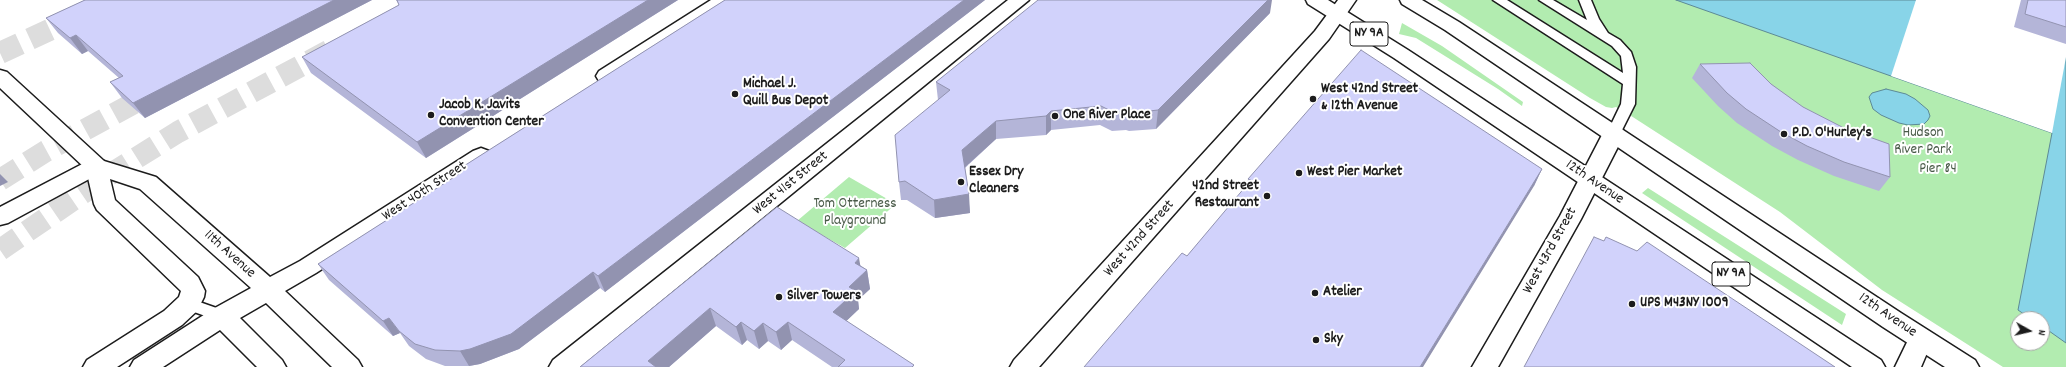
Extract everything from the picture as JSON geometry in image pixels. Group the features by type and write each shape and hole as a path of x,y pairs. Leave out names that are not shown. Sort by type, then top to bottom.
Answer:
{"main road":[{"path":"590,86 724,0"},
{"name":"West 41st Street","path":"562,367 1020,0"},
{"name":"12th Avenue","path":"1315,0 1342,7 1401,54 1872,367"},
{"name":"12th Avenue","path":"1409,0 1452,26 1614,133 1921,340 1966,367"},
{"name":"West 42nd Street","path":"1023,367 1322,35 1342,7"},
{"name":"11th Avenue","path":"0,77 96,166 148,183 269,291 349,367"},
{"name":"West 43rd Street","path":"1485,367 1570,218 1614,133"},
{"name":"West 40th Street","path":"143,367 222,316 269,291 496,146"},
{"path":"0,217 96,166 105,204 190,284 192,297 188,304 173,318 96,367"},
{"path":"222,316 273,367"},
{"path":"1908,367 1921,340"}],"lane":[{"path":"1500,0 1629,82"},
{"path":"1545,0 1621,46 1627,55 1630,67 1626,110 1614,133"},
{"path":"1585,0 1593,20 1605,36"},
{"path":"188,304 222,316"}],"green space":[{"name":"Hudson River Park","path":"1437,0 2066,0 2066,367 2003,367 1882,290 1780,212 1625,112 1616,107 1606,107"},
{"path":"1402,23 1442,46 1523,102 1522,106 1498,89 1416,38 1399,34"},
{"name":"Tom Otterness Playground","path":"849,177 896,204 845,248 797,221"},
{"path":"1648,188 1846,314 1842,325 1642,193"}],"water":[{"path":"1676,0 2066,0 2066,343 2050,332 2050,311 2018,310 2052,133"},
{"path":"1886,89 1906,94 1915,99 1928,110 1930,116 1928,120 1924,124 1908,125 1899,123 1881,115 1873,109 1869,97 1872,93"}],"pier":[{"path":"1916,0 2066,0 2066,57 2052,133 1891,76"}],"building":[{"path":"85,0 334,0 133,103 110,82 123,76 76,35 70,38 46,18"},
{"name":"Jacob K. Javits Convention Center","path":"397,0 648,0 417,142 302,57 399,5"},
{"name":"Michael J. Quill Bus Depot","path":"725,0 964,0 598,276 593,272 511,334 470,349 460,351 435,350 415,344 399,331 389,318 383,321 318,264 459,174 456,171"},
{"name":"One River Place","path":"1038,0 1268,0 1158,110 1131,113 1127,111 1113,112 1101,106 1051,111 1046,116 996,121 962,150 969,194 934,200 905,181 899,182 895,135 950,90 936,82"},
{"path":"2028,0 2066,0 2066,27 2025,14"},
{"path":"1361,50 1542,169 1420,367 1084,367 1182,253 1187,256 1251,180 1248,179"},
{"path":"1750,63 1771,84 1803,107 1844,128 1889,144 1890,177 1844,162 1807,146 1781,132 1746,109 1727,93 1700,64"},
{"name":"Silver Towers","path":"777,207 859,258 855,263 867,270 849,287 856,291 833,312 914,365 912,367 838,367 845,360 788,322 776,332 763,323 754,331 741,322 736,327 710,308 648,361 656,367 580,367"},
{"name":"UPS M43NY 1009","path":"1594,237 1604,241 1606,237 1637,251 1647,242 1835,367 1524,367"}],"tunnel":[{"path":"0,53 114,0"},
{"path":"0,250 109,175 178,132 332,49"},
{"path":"0,180 46,151 156,91"}],"place":[{"name":"Michael J. Quill Bus Depot","path":"735,94"},
{"name":"West 42nd Street & 12th Avenue","path":"1313,99"},
{"name":"Jacob K. Javits Convention Center","path":"431,115"},
{"name":"One River Place","path":"1055,116"},
{"name":"P.D. O'Hurley's","path":"1784,134"},
{"name":"West Pier Market","path":"1299,173"},
{"name":"Essex Dry Cleaners","path":"961,182"},
{"name":"42nd Street Restaurant","path":"1267,196"},
{"name":"Atelier","path":"1315,293"},
{"name":"Silver Towers","path":"779,297"},
{"name":"UPS M43NY 1009","path":"1632,304"},
{"name":"Sky","path":"1316,340"}],"park label":[{"name":"Pier 84","path":"1938,170"}]}
